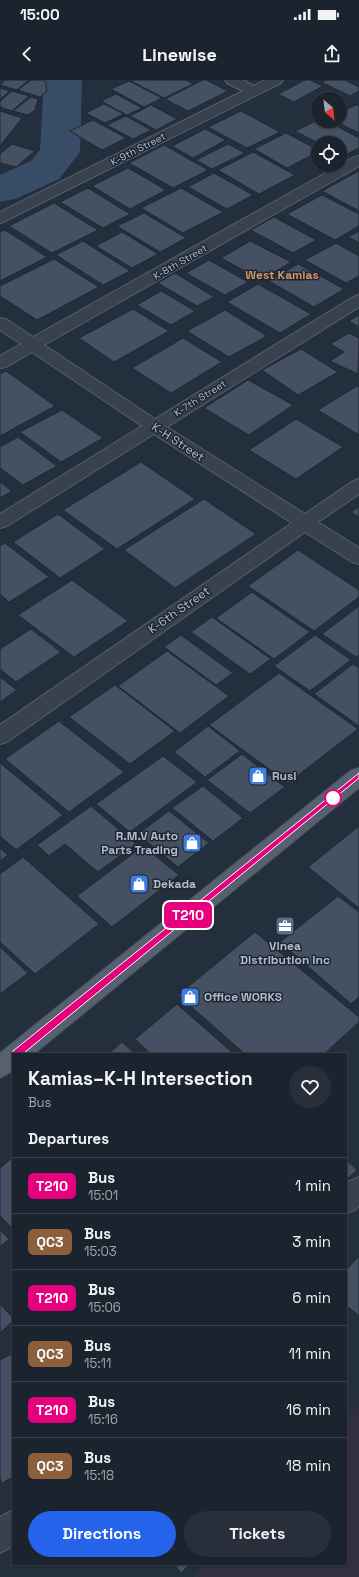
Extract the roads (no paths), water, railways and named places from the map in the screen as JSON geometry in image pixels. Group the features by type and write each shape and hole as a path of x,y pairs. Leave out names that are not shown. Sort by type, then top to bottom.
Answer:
{"main road":[{"path":"17,1053 359,776"},
{"path":"0,1067 12,1058"}],"street":[{"path":"232,80 254,91"},
{"name":"K-9th Street","path":"0,218 276,80"},
{"name":"K-8th Street","path":"0,363 359,160"},
{"name":"K-7th Street","path":"0,522 359,300"},
{"name":"K-H Street","path":"0,323 155,427 359,557"},
{"name":"K-6th Street","path":"0,736 359,485"},
{"path":"347,1200 359,1189"},
{"path":"0,1538 12,1526"}],"waterway":[{"path":"0,190 45,170 60,152 63,80"}],"place":[{"name":"Rusi","path":"258,776"},
{"name":"R.M.V Auto Parts Trading","path":"192,843"},
{"name":"Dekada","path":"139,884"},
{"name":"Vinea Distribution Inc","path":"285,926"},
{"name":"Office WORKS","path":"190,997"}],"district":[{"name":"West Kamias","path":"282,275"}]}
